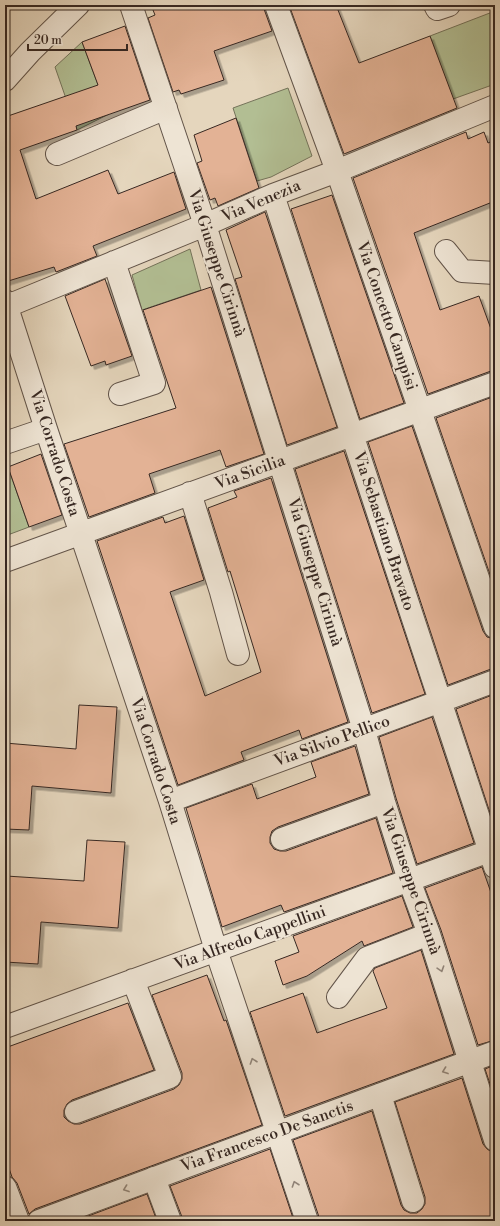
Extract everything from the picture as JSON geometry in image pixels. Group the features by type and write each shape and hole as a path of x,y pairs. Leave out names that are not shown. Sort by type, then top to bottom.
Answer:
{"street":[{"path":"5,80 30,52 78,5"},
{"name":"Via Giuseppe Cirinnà","path":"131,5 205,225 364,730 384,802 409,880 430,934 495,1140"},
{"name":"Via Concetto Campisi","path":"276,5 337,171 495,627"},
{"path":"436,5 437,9 449,5"},
{"name":"Via Venezia","path":"6,305 495,106"},
{"path":"57,154 166,108"},
{"name":"Via Sebastiano Bravato","path":"273,196 440,702 493,856"},
{"path":"446,251 462,271 495,273"},
{"path":"114,262 154,383 120,394"},
{"name":"Via Corrado Costa","path":"6,305 170,801 216,950 307,1221"},
{"name":"Via Sicilia","path":"5,561 495,383"},
{"path":"5,443 46,429"},
{"path":"190,493 222,592 238,654"},
{"name":"Via Silvio Pellico","path":"170,801 495,681"},
{"path":"282,839 384,802"},
{"name":"Via Alfredo Cappellini","path":"5,1027 409,880 493,856"},
{"path":"338,997 367,958 430,934"},
{"path":"76,1112 170,1077 133,980"},
{"name":"Via Francesco De Sanctis","path":"39,1221 495,1052"},
{"path":"380,1095 414,1201"},
{"path":"154,1178 170,1221"},
{"path":"5,1187 18,1221"}],"green space":[{"path":"495,11 495,84 453,99 430,36"},
{"path":"82,42 109,114 77,130 55,67"},
{"path":"288,88 312,156 271,177 257,181 233,108"},
{"path":"190,249 201,290 142,310 132,275"},
{"path":"8,467 29,527 5,536 5,468"}],"building":[{"path":"151,5 264,5 272,31 214,51 224,80 181,94 179,90 173,92 148,18 155,15"},
{"path":"289,5 336,5 359,63 430,36 457,108 344,154"},
{"path":"125,26 150,100 76,126 77,130 20,150 36,199 108,170 118,194 174,172 186,209 93,246 97,256 56,272 54,267 5,282 5,120 10,119 8,116 98,85 82,42"},
{"path":"236,118 259,188 218,206 215,198 210,200 197,163 202,161 194,135"},
{"path":"466,132 468,139 484,132 488,143 495,140 495,201 414,233 440,310 479,296 495,340 495,371 491,371 428,394 353,178"},
{"path":"332,195 404,403 360,419 291,209"},
{"path":"265,212 337,427 287,445 235,279 242,277 226,230"},
{"path":"105,279 132,356 106,365 105,361 91,366 65,296"},
{"path":"211,287 264,454 226,467 220,450 149,474 155,493 89,517 64,444 176,408 143,310"},
{"path":"495,396 495,589 436,418"},
{"path":"412,426 483,631 487,637 495,639 495,669 491,669 448,685 368,442"},
{"path":"344,451 425,694 372,713 295,469"},
{"path":"41,454 62,515 29,527 8,467"},
{"path":"271,478 348,722 302,739 299,730 241,752 244,760 178,785 97,541 163,517 165,523 184,516 204,580 170,592 205,696 261,672 230,571 228,572 208,508 237,497 234,491"},
{"path":"495,694 495,825 494,825 456,709"},
{"path":"79,705 117,707 111,793 32,786 29,830 5,829 5,743 76,749"},
{"path":"432,717 474,843 417,864 379,737"},
{"path":"355,746 369,794 278,827 272,831 270,843 274,849 286,851 376,818 393,873 284,912 281,905 222,927 186,808 252,784 257,799 316,777 311,762"},
{"path":"87,840 125,842 118,928 41,922 38,964 5,962 6,876 84,881"},
{"path":"482,867 495,904 495,1040 478,1045 441,930 425,888"},
{"path":"402,896 413,927 364,946 362,941 307,976 283,985 275,961 299,952 293,936"},
{"path":"421,950 454,1054 285,1116 250,1012 303,993 317,1033 387,1008 373,971 375,968"},
{"path":"207,975 224,1021 226,1020 262,1125 35,1209 29,1214 17,1183 12,1177 5,1157 5,1048 128,1003 154,1070 72,1100 67,1104 64,1110 64,1117 74,1124 80,1124 174,1089 179,1085 182,1079 182,1073 152,995"},
{"path":"495,1065 495,1099 485,1069"},
{"path":"462,1078 483,1144 487,1149 495,1152 495,1221 319,1221 319,1217 293,1140 372,1111 401,1205 404,1210 410,1213 417,1213 425,1204 425,1197 395,1102"},
{"path":"270,1149 294,1221 182,1221 182,1217 170,1186"},
{"path":"147,1194 157,1221 75,1221"}]}
